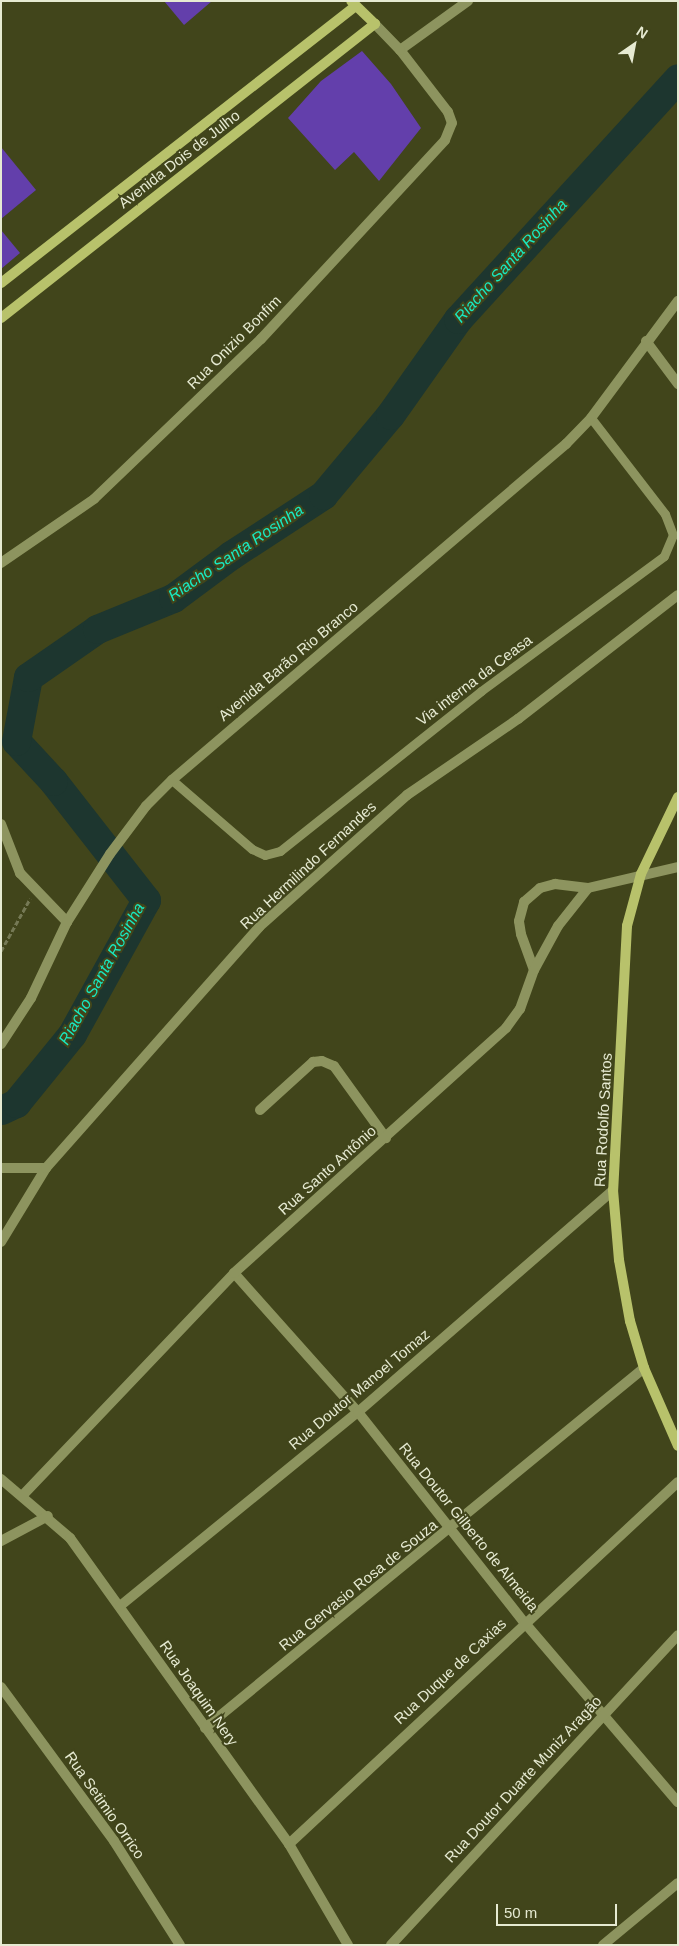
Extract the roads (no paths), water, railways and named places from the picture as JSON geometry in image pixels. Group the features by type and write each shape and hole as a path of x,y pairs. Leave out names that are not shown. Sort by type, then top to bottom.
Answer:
{"street":[{"path":"353,3 400,50 468,1"},
{"name":"Avenida Dois de Julho","path":"1,283 353,3"},
{"name":"Avenida Dois de Julho","path":"1,318 375,24"},
{"name":"Rua Onizio Bonfim","path":"1,563 94,499 261,339 445,140 452,123 448,112 400,50"},
{"name":"Avenida Barão Rio Branco","path":"1,1044 30,998 67,922 110,854 146,806 172,780 521,485 591,418 646,341 678,301"},
{"path":"646,341 678,384"},
{"name":"Rua Hermilindo Fernandes","path":"1,1242 46,1168 259,927 408,795 518,719 678,596"},
{"name":"Rua Rodolfo Santos","path":"678,797 640,874 627,926 623,959 620,1103 613,1190 624,1292 644,1368 678,1446"},
{"path":"1,824 12,858 36,890 67,922"},
{"path":"534,970 521,934 519,921 524,902 540,888 555,884 588,888 640,874 678,867"},
{"name":"Rua Santo Antônio","path":"22,1496 234,1272 386,1138 506,1028 520,1009 534,970 558,926 588,888"},
{"path":"260,1110 313,1062 322,1061 334,1066 386,1138"},
{"path":"1,1168 46,1168"},
{"name":"Rua Doutor Manoel Tomaz","path":"120,1606 358,1412 613,1190"},
{"name":"Rua Doutor Gilberto de Almeida","path":"234,1272 358,1412 524,1622 678,1802"},
{"name":"Rua Gervasio Rosa de Souza","path":"205,1728 451,1529 644,1368"},
{"name":"Rua Joaquim Nery","path":"1,1479 48,1516 70,1538 289,1844 348,1945"},
{"name":"Rua Duque de Caxias","path":"289,1844 524,1622 678,1482"},
{"path":"1,1541 48,1516"},
{"name":"Rua Doutor Duarte Muniz Aragão","path":"391,1945 678,1635"},
{"name":"Rua Setimio Orrico","path":"1,1687 114,1841 180,1945"},
{"path":"603,1945 678,1883"}],"lane":[{"name":"Via interna da Ceasa","path":"172,780 252,849 260,854 272,855 474,696 664,556 672,535 665,514 591,418"}],"waterway":[{"name":"Riacho Santa Rosinha","path":"1,1110 16,1103 72,1034 146,900 53,781 16,741 28,677 97,629 173,598 231,555 323,495 390,415 458,319 678,78"}]}
